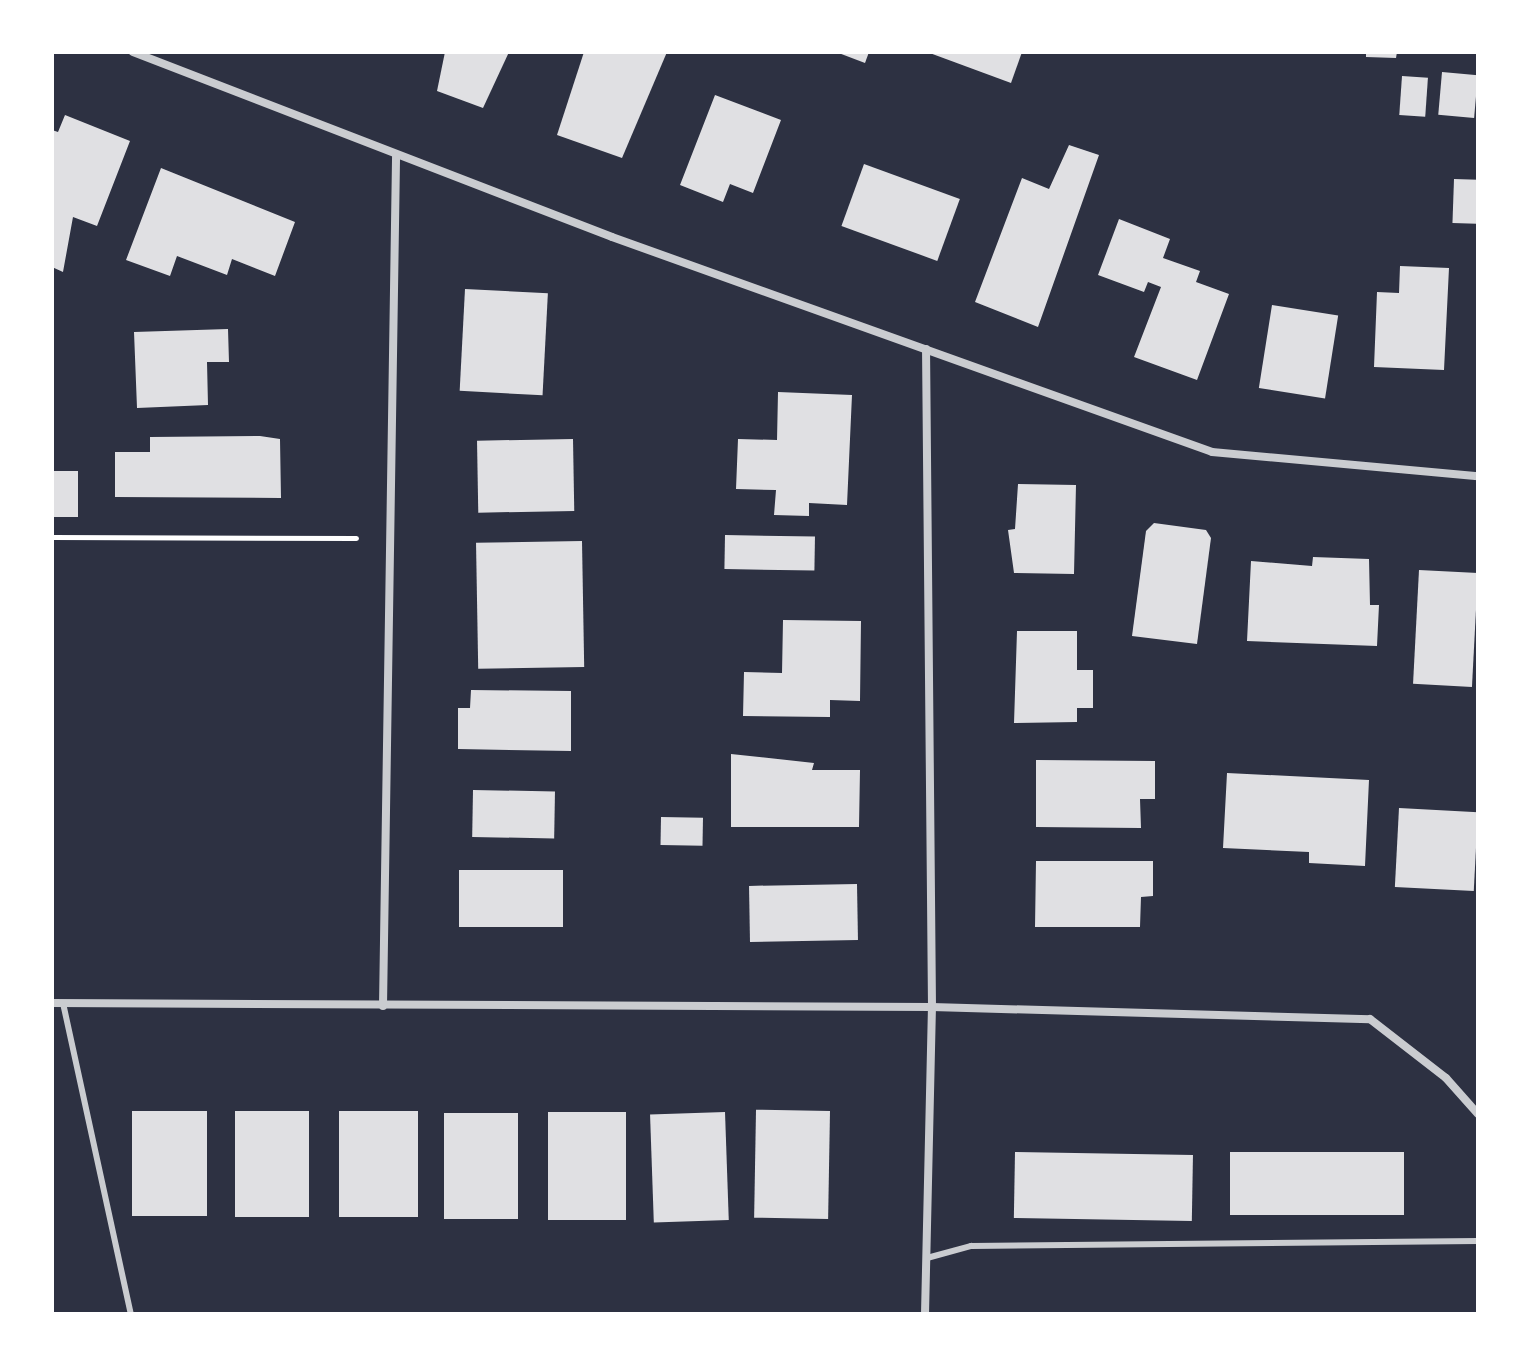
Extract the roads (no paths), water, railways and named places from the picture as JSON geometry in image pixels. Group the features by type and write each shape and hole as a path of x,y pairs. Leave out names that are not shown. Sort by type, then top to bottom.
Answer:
{"street":[{"path":"133,52 396,156 1212,452 1478,476"},
{"path":"383,1006 396,156"},
{"path":"925,1314 932,1007 926,349"},
{"path":"52,1003 932,1007 1370,1019 1446,1078 1478,1114"}],"lane":[{"path":"63,1003 131,1314"},
{"path":"927,1258 971,1246 1478,1241"}]}
